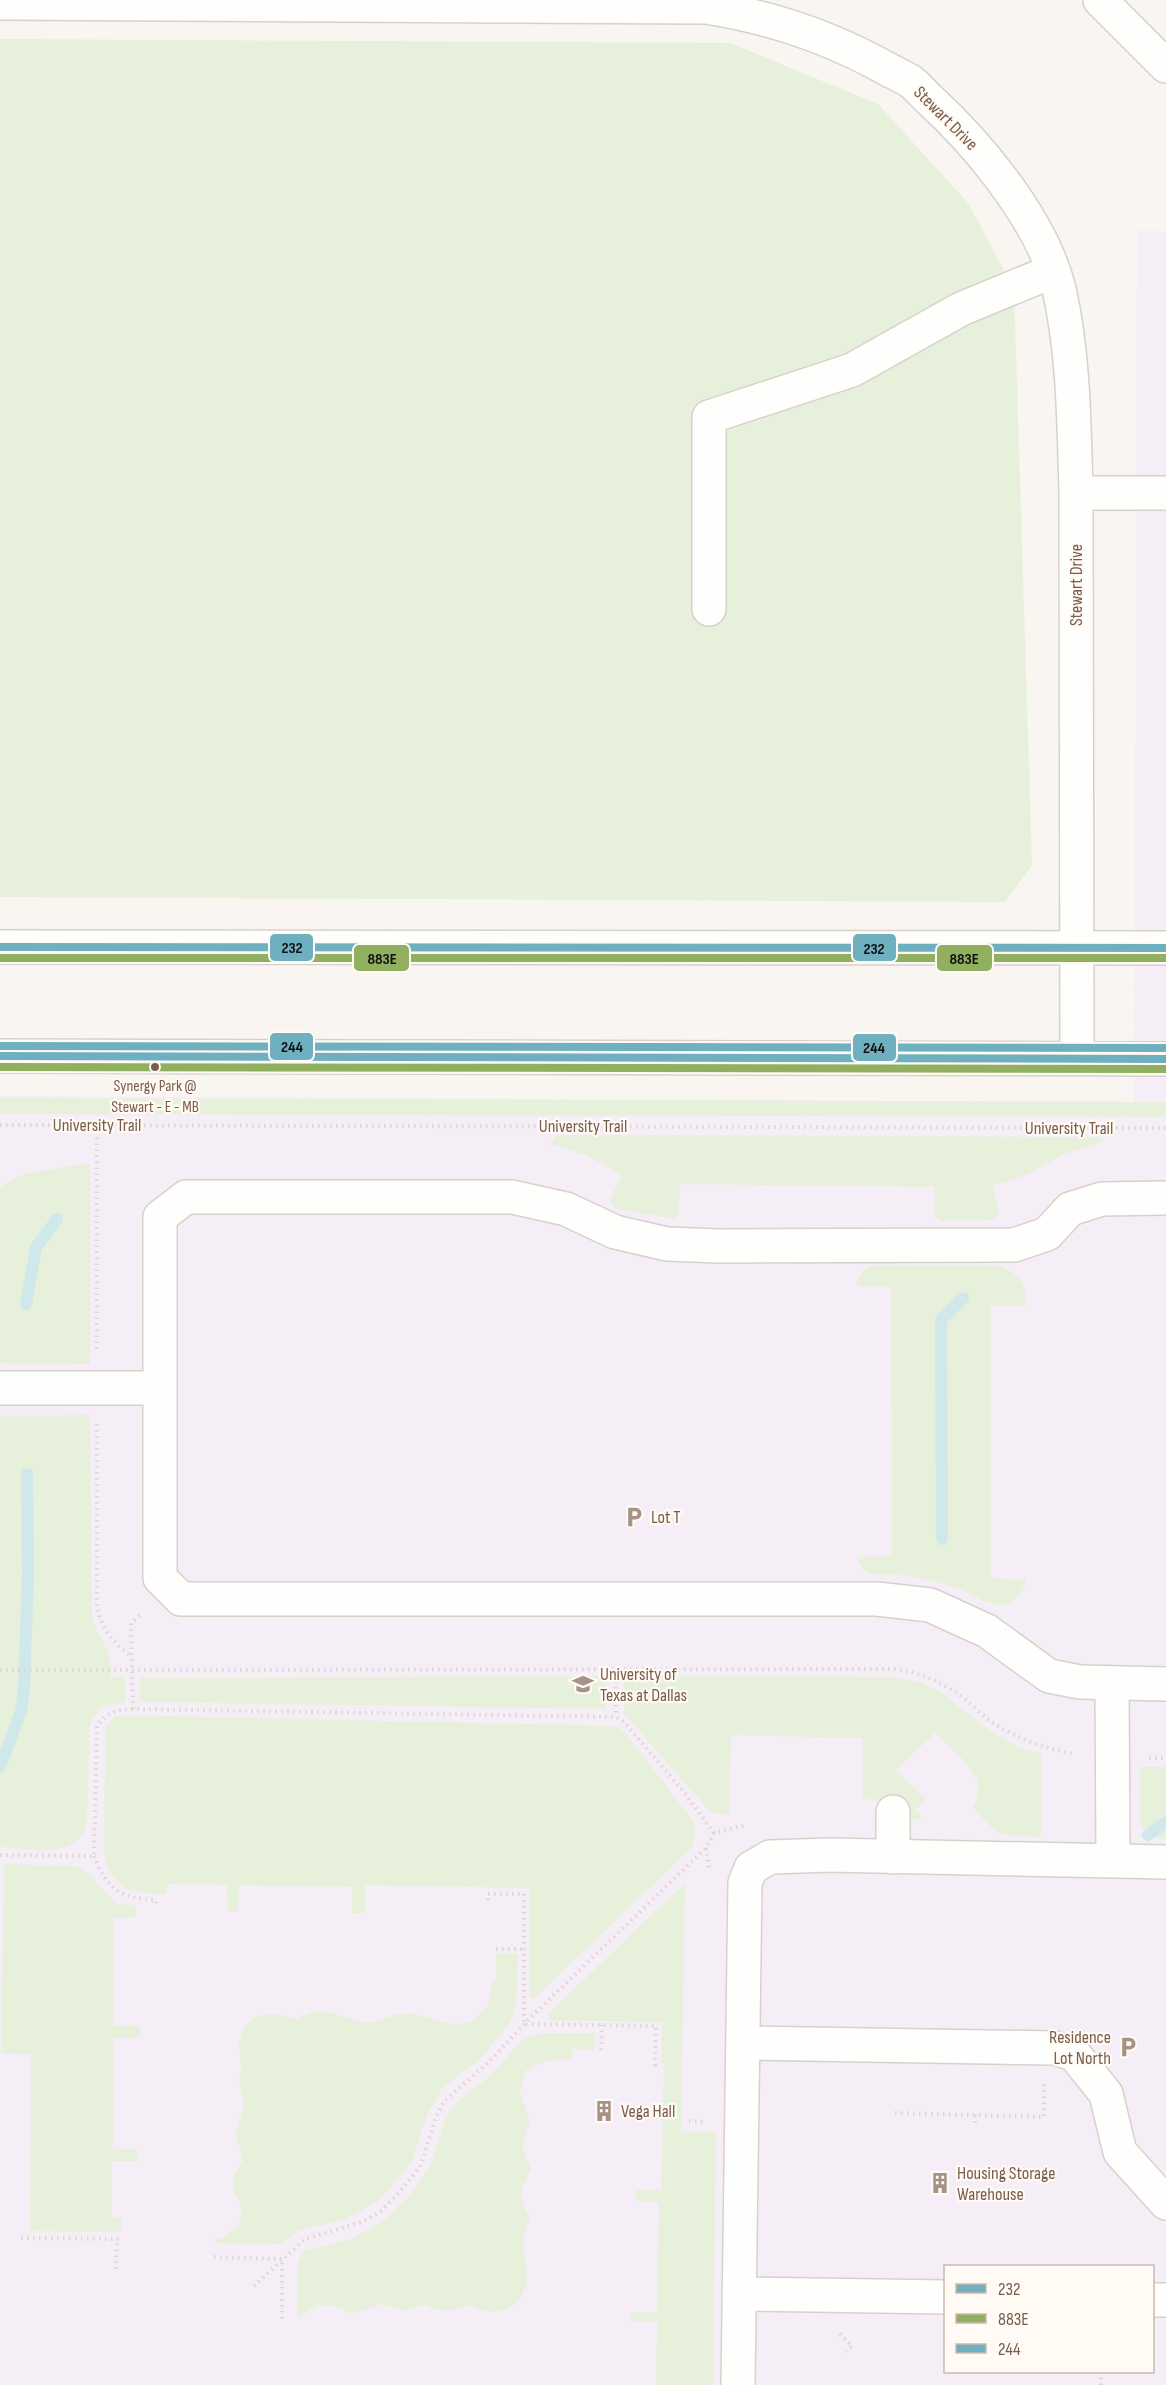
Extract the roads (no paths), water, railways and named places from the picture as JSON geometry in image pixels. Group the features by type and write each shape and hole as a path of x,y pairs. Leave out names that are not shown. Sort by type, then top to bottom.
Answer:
{"street":[{"path":"1100,0 1166,66"},
{"name":"Stewart Drive","path":"0,3 706,7 757,16 806,31 859,54 910,82 952,121 986,159 1016,198 1042,246 1053,272 1062,306 1069,359 1076,493 1077,1058"},
{"path":"709,609 709,417 852,370 961,309 1053,272"},
{"path":"1076,493 1166,493"},
{"path":"0,947 1166,948"},
{"path":"0,1056 1166,1059"},
{"path":"1166,1198 1102,1199 1070,1209 1047,1234 1014,1245 719,1246 657,1241 615,1232 566,1209 512,1197 186,1197 160,1217 160,1578 181,1599 877,1599 930,1605 987,1631 1049,1676 1080,1682 1166,1684"},
{"path":"0,1388 160,1388"},
{"path":"1112,1683 1113,1860"},
{"path":"893,1812 893,1857"},
{"path":"738,2385 745,1883 751,1868 770,1857 830,1855 1166,1862"},
{"path":"743,2043 1055,2048 1074,2055 1106,2094 1120,2152 1166,2203"},
{"path":"740,2294 944,2297"}],"waterway":[{"path":"26,1304 36,1247 57,1219"},
{"path":"942,1539 941,1320 963,1298"},
{"path":"0,1767 21,1711 24,1689 28,1573 27,1474"},
{"path":"1148,1835 1166,1822"}],"place":[{"name":"Synergy Park @ Stewart - E - MB","path":"155,1067"},
{"name":"Lot T","path":"634,1517"},
{"name":"University of Texas at Dallas","path":"583,1684"},
{"name":"Residence Lot North","path":"1128,2047"},
{"name":"Vega Hall","path":"604,2111"},
{"name":"Housing Storage Warehouse","path":"940,2183"}]}
